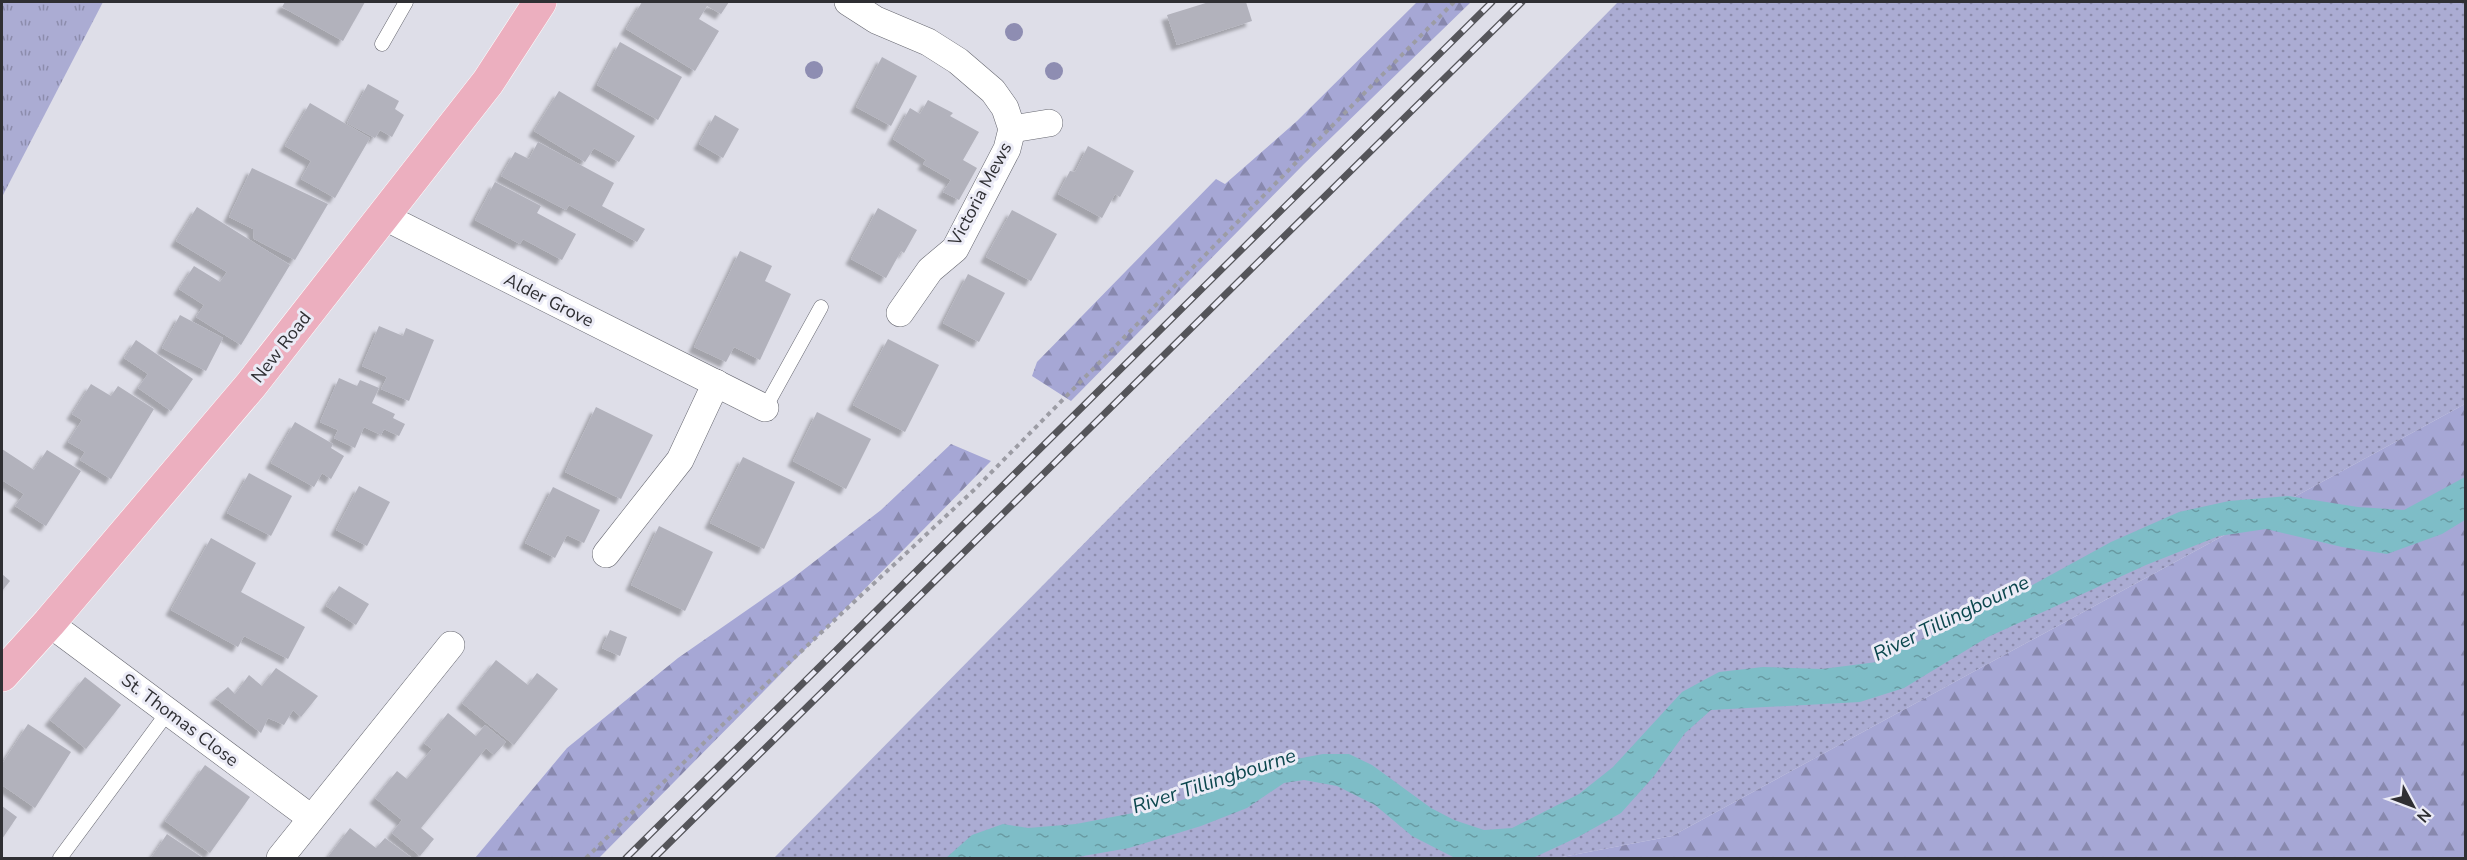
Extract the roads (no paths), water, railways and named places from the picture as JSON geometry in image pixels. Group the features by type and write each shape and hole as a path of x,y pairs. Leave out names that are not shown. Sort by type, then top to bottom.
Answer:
{"main road":[{"name":"New Road","path":"2,675 251,386 488,82 540,2"}],"street":[{"name":"Victoria Mews","path":"848,2 876,20 928,42 958,61 993,91 1005,108 1012,129 1007,149 955,249 930,270 900,313"},
{"name":"Victoria Mews","path":"1012,129 1049,123"},
{"name":"Alder Grove","path":"383,216 765,408"},
{"path":"606,555 680,460 716,383"},
{"name":"St. Thomas Close","path":"49,623 311,818"},
{"path":"280,858 451,645"}],"lane":[{"path":"382,44 406,2"},
{"path":"765,408 821,307"},
{"path":"60,858 168,712"}],"water":[{"path":"2465,477 2465,520 2442,534 2387,554 2342,547 2266,529 2219,536 2146,565 1988,637 1904,688 1860,702 1711,710 1685,733 1654,776 1621,813 1533,858 1455,858 1412,836 1375,805 1337,786 1304,780 1284,783 1247,808 1201,826 1129,848 1072,858 946,858 972,835 1003,824 1028,828 1076,824 1149,810 1195,796 1237,773 1323,754 1349,754 1372,765 1431,808 1454,820 1484,830 1512,828 1579,794 1613,767 1682,692 1719,672 1763,667 1822,669 1877,662 2027,588 2111,542 2179,512 2229,501 2288,496 2358,507 2404,510"}],"railway":[{"path":"626,858 1492,2"},
{"path":"654,858 1522,2"}],"water label":[{"name":"River Tillingbourne","path":"1951,618"},
{"name":"River Tillingbourne","path":"1214,781"}]}
